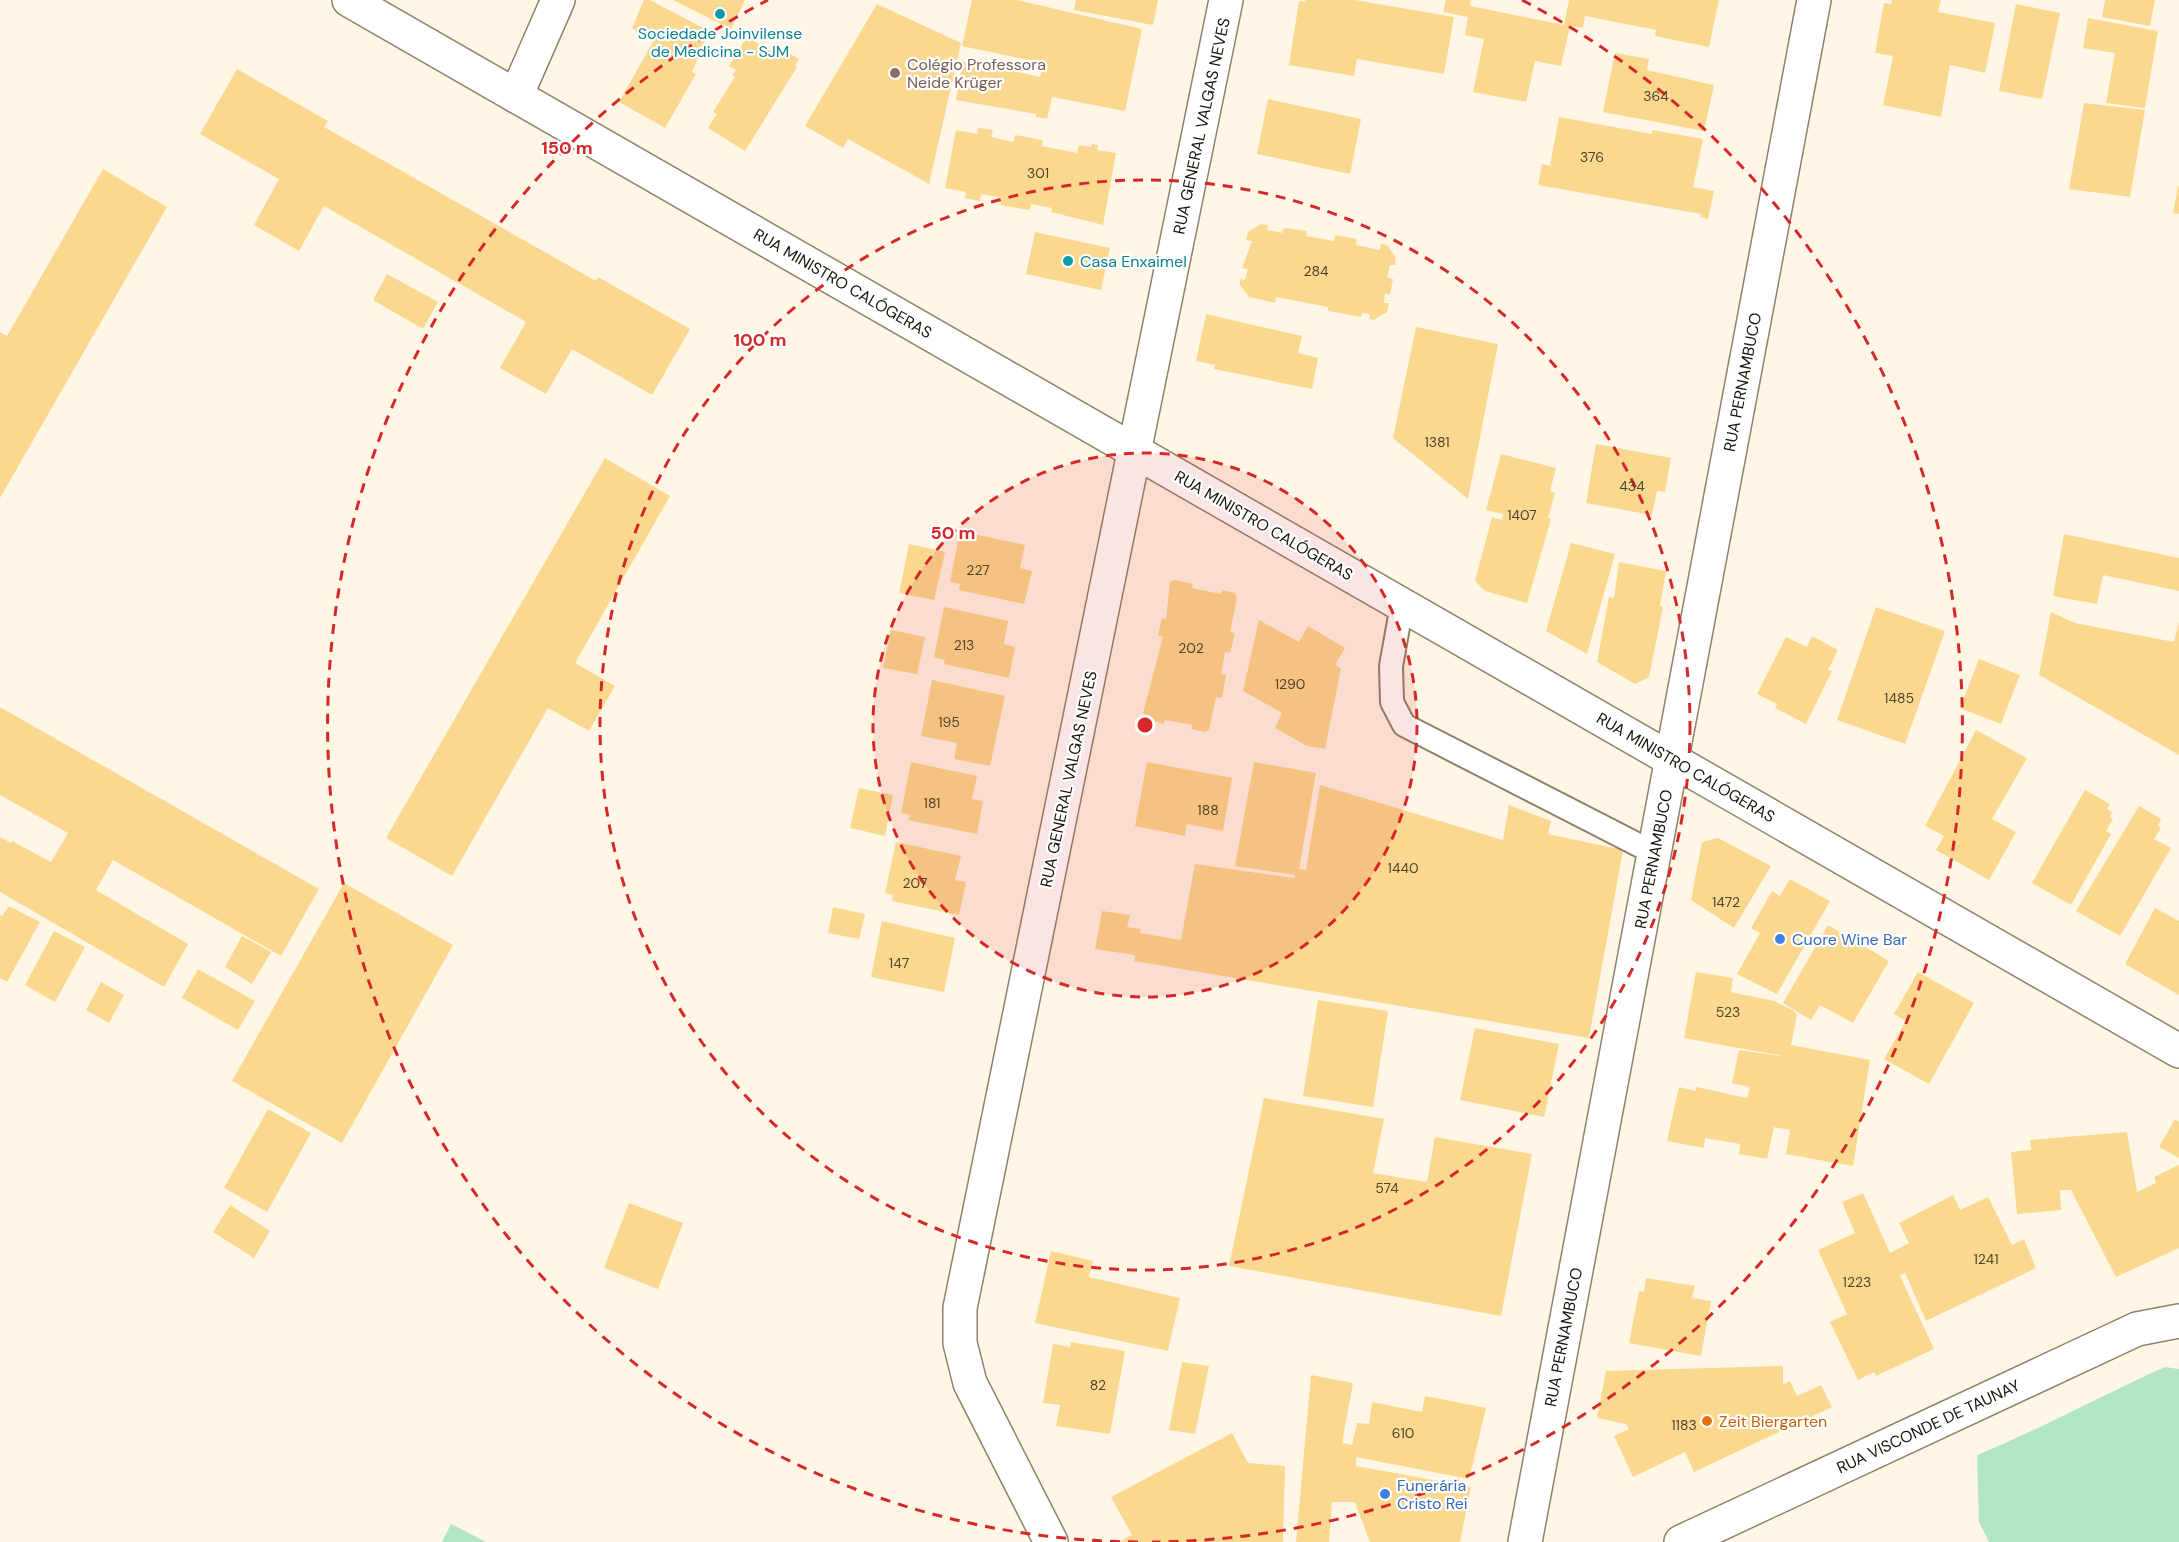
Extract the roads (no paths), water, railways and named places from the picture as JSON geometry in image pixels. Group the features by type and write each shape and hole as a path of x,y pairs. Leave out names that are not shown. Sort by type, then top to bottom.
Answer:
{"main road":[{"name":"RUA MINISTRO CALÓGERAS","path":"349,0 2179,1051"},
{"path":"516,96 558,0"},
{"name":"RUA GENERAL VALGAS NEVES","path":"1051,1542 970,1383 960,1343 960,1308 1227,0"},
{"name":"RUA PERNAMBUCO","path":"1525,1542 1814,0"},
{"path":"2137,1329 2179,1306"},
{"name":"RUA VISCONDE DE TAUNAY","path":"1681,1542 2137,1329 2179,1321"}],"lane":[{"path":"1402,605 1391,666 1392,702 1404,725 1654,853"}],"place":[{"name":"Sociedade Joinvilense de Medicina - SJM","path":"720,14"},
{"name":"Colégio Professora Neide Krüger","path":"895,73"},
{"name":"Casa Enxaimel","path":"1068,261"},
{"name":"Cuore Wine Bar","path":"1780,939"},
{"name":"Zeit Biergarten","path":"1707,1421"},
{"name":"Funerária Cristo Rei","path":"1385,1494"}]}
